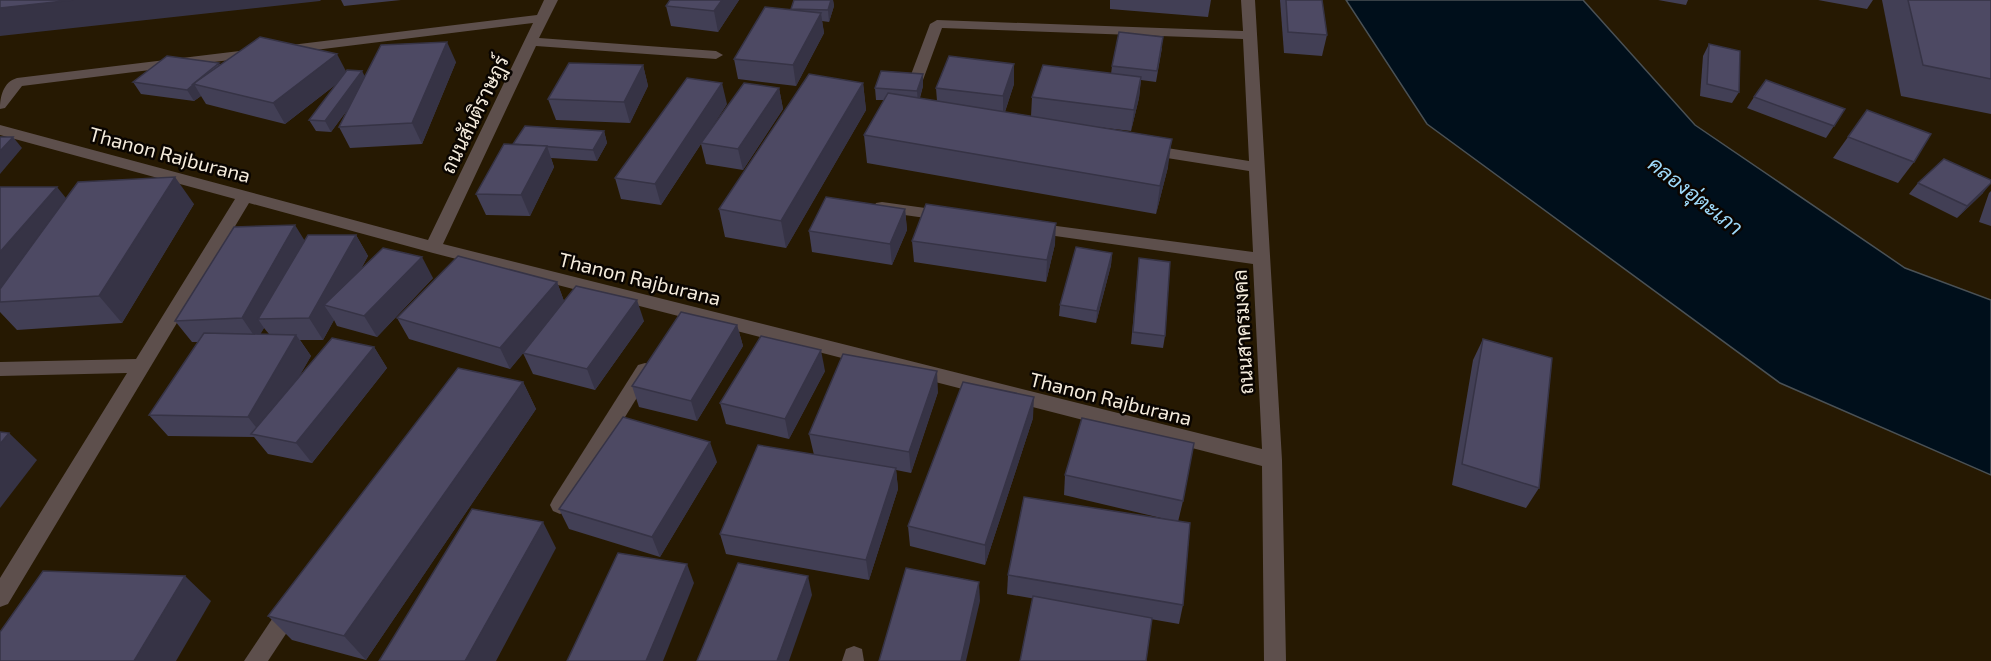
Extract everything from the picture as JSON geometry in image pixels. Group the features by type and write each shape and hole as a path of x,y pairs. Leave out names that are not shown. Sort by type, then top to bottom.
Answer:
{"street":[{"name":"ถนนสันติราษฎร์","path":"433,247 551,0"},
{"name":"ถนนสาครมงคล","path":"1248,0 1272,460 1275,661"},
{"path":"0,105 17,82 543,18"},
{"path":"916,80 937,24 1250,35"},
{"path":"532,42 716,55"},
{"name":"Thanon Rajburana","path":"0,130 433,247 1272,460"},
{"path":"1128,147 1256,167"},
{"path":"0,597 245,196"},
{"path":"863,205 968,219"},
{"path":"1015,226 1261,259"},
{"path":"671,330 683,310"},
{"path":"560,505 652,359"},
{"path":"0,369 141,366"},
{"path":"255,661 303,592"}],"water":[{"name":"คลองอุ่ตะเภา","path":"1346,0 1583,0 1695,125 1905,268 1991,300 1991,475 1780,383 1427,124"}],"building":[{"path":"0,0 73,0 0,8"},
{"path":"670,0 722,0 714,11 666,6"},
{"path":"794,0 831,0 828,10 791,9"},
{"path":"1286,0 1322,0 1327,35 1288,32"},
{"path":"1908,0 1991,0 1991,79 1923,65"},
{"path":"765,7 821,13 793,65 734,59"},
{"path":"1119,32 1163,37 1157,71 1112,66"},
{"path":"260,37 337,54 273,103 193,84"},
{"path":"447,42 412,123 339,127 381,45"},
{"path":"1709,44 1740,51 1739,92 1707,84"},
{"path":"167,56 219,63 187,90 133,82"},
{"path":"949,56 1014,64 1003,96 936,88"},
{"path":"569,63 643,65 624,102 548,99"},
{"path":"1043,65 1141,77 1134,110 1032,97"},
{"path":"347,70 362,71 325,121 309,120"},
{"path":"881,71 923,74 917,91 875,88"},
{"path":"809,74 863,83 781,221 719,209"},
{"path":"687,78 722,83 655,184 615,178"},
{"path":"1766,80 1845,109 1834,126 1754,97"},
{"path":"744,83 779,88 738,149 701,143"},
{"path":"888,93 1172,139 1160,186 864,135"},
{"path":"1867,110 1931,134 1914,162 1848,137"},
{"path":"525,126 604,131 593,150 513,144"},
{"path":"0,137 13,137 0,151"},
{"path":"504,144 547,146 521,195 476,194"},
{"path":"1944,159 1991,180 1991,183 1967,206 1918,183"},
{"path":"175,177 99,296 0,302 0,289 78,182"},
{"path":"0,187 57,187 0,252"},
{"path":"826,197 905,209 890,244 809,231"},
{"path":"926,204 1056,223 1047,260 912,241"},
{"path":"295,225 242,318 175,321 234,227"},
{"path":"308,235 356,235 309,318 258,319"},
{"path":"1076,247 1112,253 1097,311 1060,305"},
{"path":"383,248 422,257 364,316 324,305"},
{"path":"458,256 557,282 500,348 397,318"},
{"path":"1139,258 1170,262 1165,336 1133,332"},
{"path":"576,286 637,300 587,369 523,353"},
{"path":"681,312 737,325 691,401 632,386"},
{"path":"204,333 296,335 248,417 149,415"},
{"path":"761,336 821,350 785,419 720,403"},
{"path":"332,338 374,347 296,443 251,434"},
{"path":"1483,339 1552,358 1539,488 1462,464"},
{"path":"843,354 937,371 909,452 809,434"},
{"path":"458,368 523,382 344,636 268,616"},
{"path":"963,382 1034,397 985,545 908,526"},
{"path":"623,417 710,442 652,537 559,509"},
{"path":"1082,418 1194,443 1183,501 1065,475"},
{"path":"0,432 9,433 0,444"},
{"path":"758,445 896,468 866,560 720,534"},
{"path":"1024,497 1190,523 1183,605 1008,575"},
{"path":"472,509 543,522 465,661 379,661"},
{"path":"618,553 687,564 646,661 567,661"},
{"path":"738,563 808,576 777,661 697,661"},
{"path":"906,568 979,582 961,661 879,661"},
{"path":"43,571 185,576 134,661 0,661 0,632"},
{"path":"1033,596 1152,618 1146,661 1020,661"}]}
